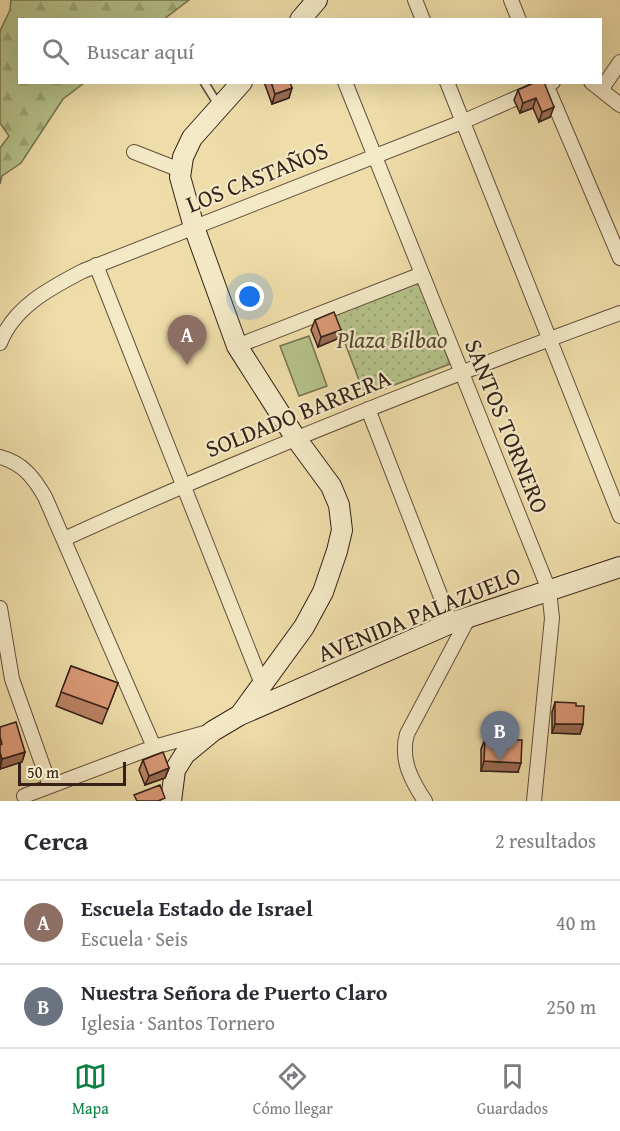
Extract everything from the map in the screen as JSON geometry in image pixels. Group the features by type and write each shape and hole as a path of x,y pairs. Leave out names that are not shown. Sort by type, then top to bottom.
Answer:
{"street":[{"path":"415,0 422,18"},
{"path":"511,0 520,18"},
{"path":"302,18 316,6"},
{"path":"602,80 620,62"},
{"path":"238,84 192,138 181,164 194,227 237,346 295,437 336,495 342,517 342,530 331,572 314,610 240,716"},
{"name":"SANTOS TORNERO","path":"346,84 549,590 552,618 534,801"},
{"path":"448,84 620,516"},
{"name":"LOS CASTAÑOS","path":"0,344 15,318 33,300 59,283 96,266 462,122 546,84"},
{"path":"548,84 620,258"},
{"path":"596,86 620,105"},
{"path":"134,152 181,164"},
{"path":"96,266 262,684"},
{"path":"237,346 422,274"},
{"name":"SOLDADO BARRERA","path":"64,539 295,437 620,313"},
{"path":"368,409 460,620 406,734 403,746 405,761 425,801"},
{"path":"0,458 11,460 23,467 35,480 64,539 154,747"},
{"name":"AVENIDA PALAZUELO","path":"171,801 176,770 185,754 213,731 240,716 460,620 620,567"},
{"path":"0,608 12,680 50,786"},
{"path":"24,796 154,747 213,731"}],"lane":[{"path":"205,84 220,107"}],"green space":[{"path":"11,0 189,0 165,18 18,18 18,84 83,84 63,99 21,163 2,176 0,184 0,148 9,136 0,123 0,31 10,10"},
{"name":"Plaza Bilbao","path":"419,281 450,364 365,396 334,314"},
{"path":"309,336 327,386 299,396 280,346"}],"building":[{"path":"272,84 291,84 292,88 275,94"},
{"path":"532,84 545,84 554,107 542,112 536,98 523,103 518,90"},
{"path":"334,312 341,330 321,337 315,320"},
{"path":"71,666 118,683 108,709 61,692"},
{"path":"555,702 576,703 576,706 584,706 583,724 555,724"},
{"path":"16,722 25,752 2,759 0,727"},
{"path":"485,739 522,740 521,763 484,761"},
{"path":"163,752 169,768 149,776 143,760"},
{"path":"160,785 165,798 158,801 137,801 134,795"}],"place":[{"name":"Escuela Estado de Israel","path":"187,365"},
{"name":"Nuestra Señora de Puerto Claro","path":"500,761"}]}
